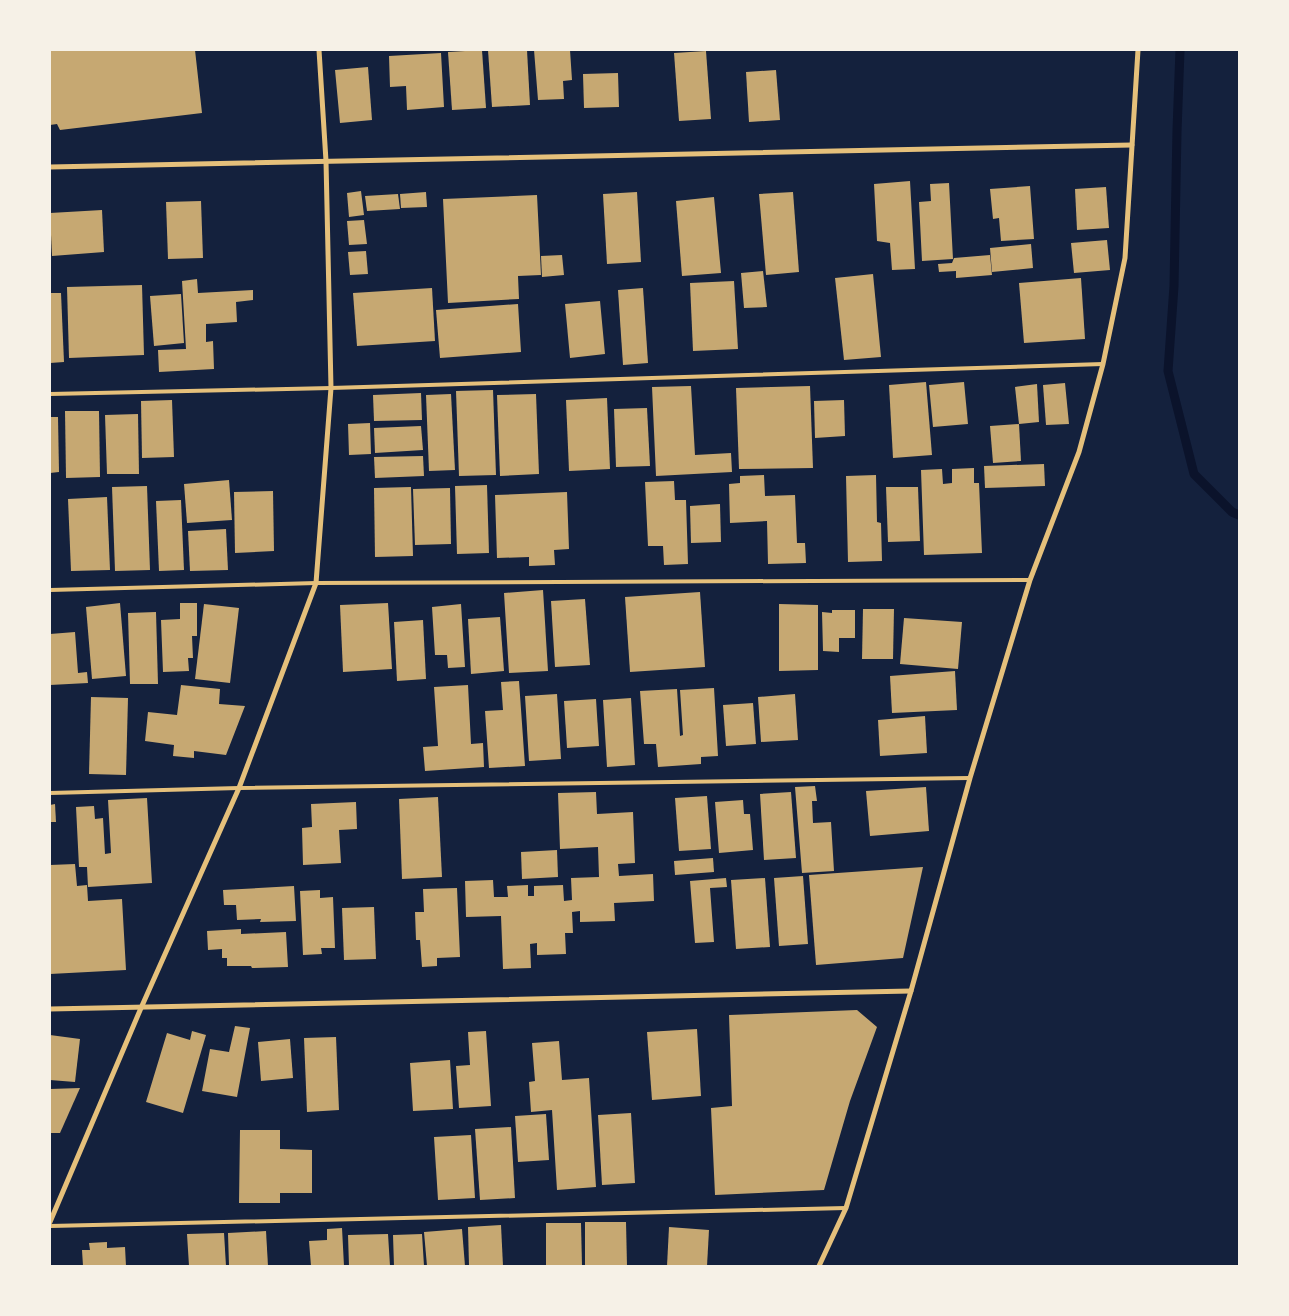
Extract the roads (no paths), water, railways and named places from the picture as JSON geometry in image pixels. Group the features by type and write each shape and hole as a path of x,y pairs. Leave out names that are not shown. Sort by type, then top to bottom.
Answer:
{"street":[{"path":"50,1222 141,1008 239,788 316,583 331,388 326,161 319,50"},
{"path":"819,1266 846,1208 911,991 970,778 1030,580 1079,452 1103,364 1125,258 1138,50"},
{"path":"50,167 1132,145"},
{"path":"50,1009 911,991"}],"lane":[{"path":"50,394 331,388 1103,364"},
{"path":"50,590 316,583 1030,580"},
{"path":"50,793 239,788 970,778"},
{"path":"50,1226 846,1208"}],"waterway":[{"path":"1180,50 1174,286 1168,371 1194,474 1232,512 1239,515"}]}
